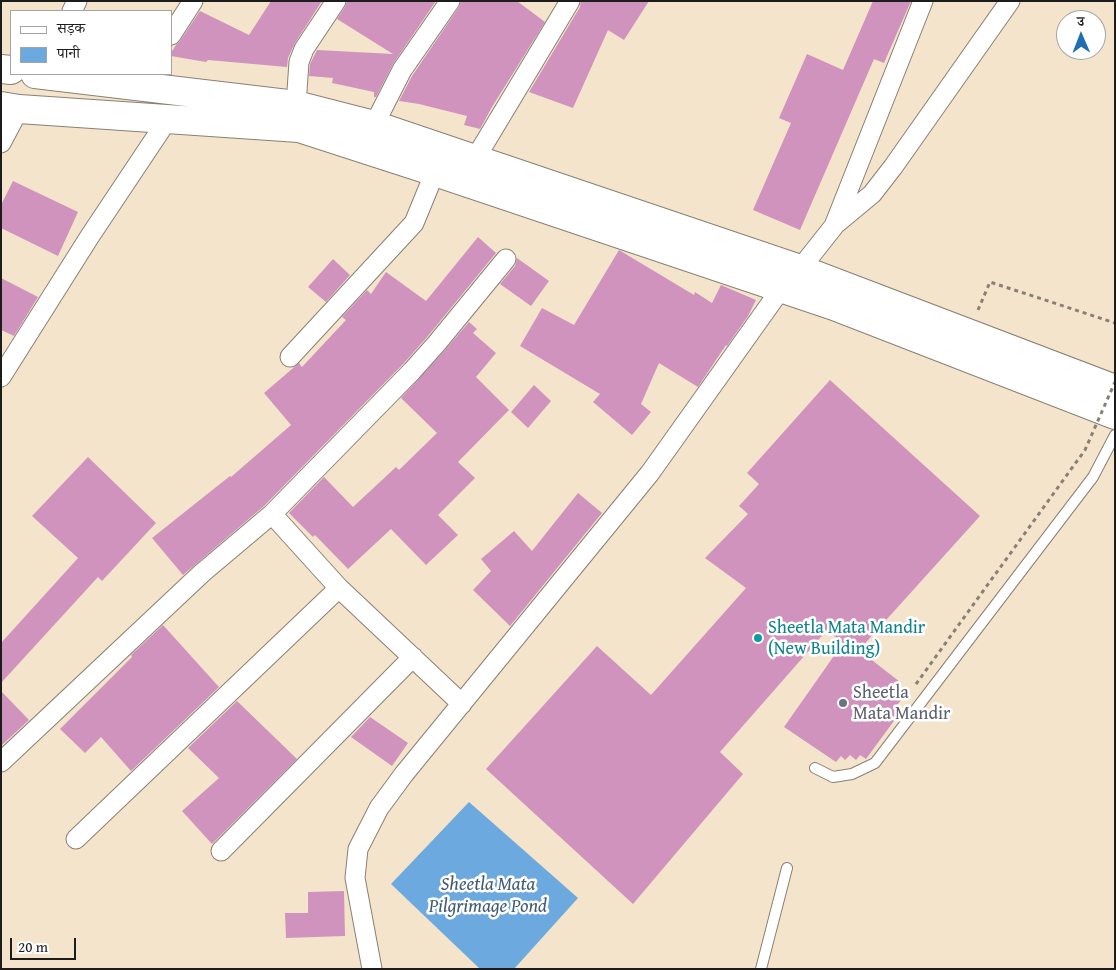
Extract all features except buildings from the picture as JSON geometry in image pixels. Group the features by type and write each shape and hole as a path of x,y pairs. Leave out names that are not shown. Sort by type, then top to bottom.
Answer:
{"main road":[{"path":"61,75 143,79 296,105 374,125 800,269 1115,389"},
{"path":"10,108 299,128 834,306 1115,415"}],"street":[{"path":"172,33 192,1"},
{"path":"296,105 299,62 304,49 336,1"},
{"path":"374,125 402,70 450,1"},
{"path":"475,159 570,1"},
{"path":"834,226 923,1"},
{"path":"800,269 834,226 872,194 888,174 1010,1"},
{"path":"1,143 10,108"},
{"path":"1,377 90,236 168,119"},
{"path":"290,357 414,224 435,172"},
{"path":"1,762 202,573 272,514 412,371 506,259"},
{"path":"372,969 355,878 358,849 379,808 404,774 650,473 781,289"},
{"path":"272,514 339,588 462,704"},
{"path":"76,839 339,588"},
{"path":"221,851 413,658"}],"lane":[{"path":"815,768 833,777 852,774 875,763 1092,478 1115,435"},
{"path":"761,969 787,868"}],"path":[{"path":"968,333 990,282 1115,323"},
{"path":"916,684 1085,450 1115,382"}],"water":[{"name":"Sheetla Mata Pilgrimage Pond","path":"469,802 578,898 514,969 480,969 391,884"}],"place":[{"name":"Sheetla Mata Mandir (New Building)","path":"758,638"},
{"name":"Sheetla Mata Mandir","path":"843,703"}]}
